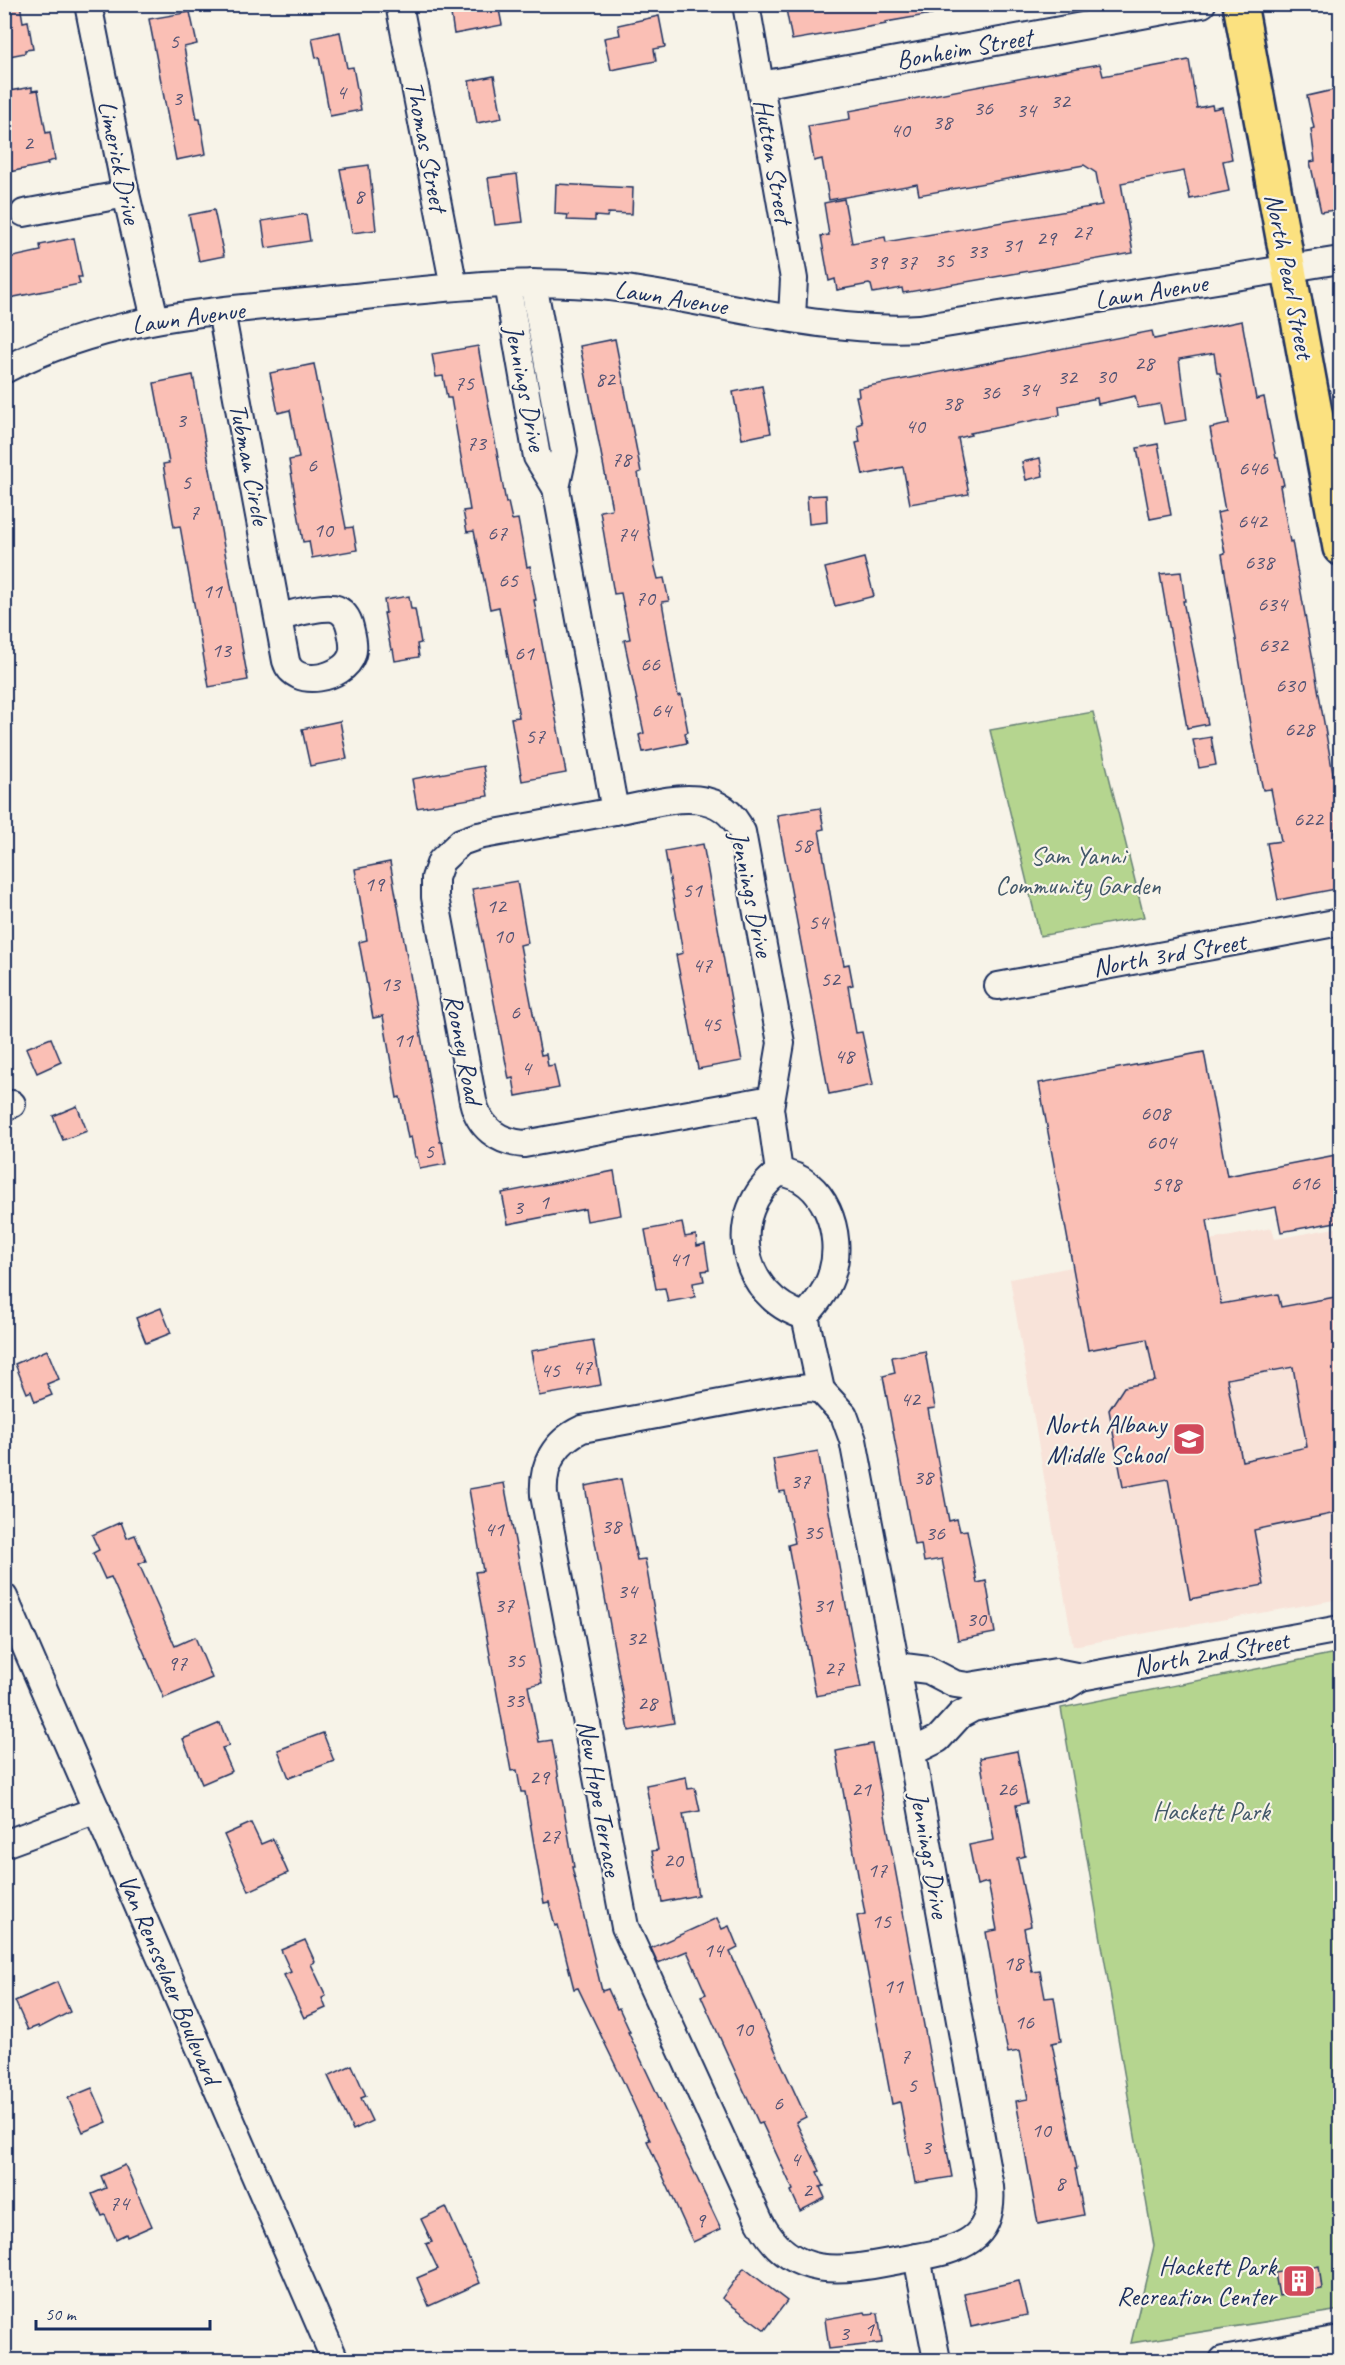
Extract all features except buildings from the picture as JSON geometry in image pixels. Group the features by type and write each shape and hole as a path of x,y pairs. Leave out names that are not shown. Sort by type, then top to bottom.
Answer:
{"main road":[{"name":"North Pearl Street","path":"1240,4 1289,269 1330,433 1341,548"}],"street":[{"name":"Limerick Drive","path":"88,4 126,194 155,319"},
{"name":"Thomas Street","path":"399,4 454,287"},
{"name":"Hutton Street","path":"746,4 795,279 792,317"},
{"name":"Bonheim Street","path":"761,85 1202,4"},
{"path":"24,213 126,194"},
{"name":"Lawn Avenue","path":"4,370 87,336 155,319 454,287 576,283 613,287 840,326 884,329 920,328 1341,260"},
{"name":"Jennings Drive","path":"533,283 564,451 556,488"},
{"name":"Jennings Drive","path":"507,284 537,457 556,488 615,812 684,799 702,799 719,805 733,816 745,841 780,1036 780,1050 771,1099 778,1172"},
{"name":"Tubman Circle","path":"221,311 278,617"},
{"name":"Rooney Road","path":"615,812 469,838 453,847 437,870 435,897 472,1101 479,1118 498,1137 524,1144 771,1099"},
{"name":"North 3rd Street","path":"998,986 1341,922"},
{"path":"805,1316 789,1310 767,1293 758,1282 747,1254 745,1230 750,1208 761,1188 778,1172 794,1176 815,1192 828,1210 835,1231 833,1272 828,1286 805,1316 821,1390"},
{"name":"New Hope Terrace","path":"821,1390 801,1388 582,1429 564,1439 551,1455 544,1474 544,1495 625,1927 760,2222 765,2232 791,2258 813,2267 832,2270 850,2269 917,2257"},
{"name":"Jennings Drive","path":"821,1390 844,1415 851,1434 912,1752 991,2197 984,2225 971,2240 954,2250 917,2257"},
{"name":"Van Rensselaer Boulevard","path":"4,1597 335,2361"},
{"name":"North 2nd Street","path":"912,1752 938,1739 960,1715 973,1708 1060,1690 1081,1677 1341,1629"},
{"name":"North 2nd Street","path":"896,1666 928,1670 955,1684 969,1686 1056,1672 1081,1677"},
{"path":"4,1844 96,1810"},
{"path":"917,2257 937,2361"},
{"path":"1223,2361 1341,2339"}],"shaded area":[{"name":"North Albany Middle School","path":"1340,1227 1340,1599 1073,1646 1010,1279 1272,1228 1275,1239"}],"green space":[{"name":"Sam Yanni Community Garden","path":"1093,712 1144,917 1040,936 990,730"},
{"name":"Hackett Park","path":"1336,1653 1340,1679 1340,2310 1131,2343 1154,2246 1061,1708"}],"place":[{"name":"North Albany Middle School","path":"1189,1439"},
{"name":"Hackett Park Recreation Center","path":"1299,2281"}]}
